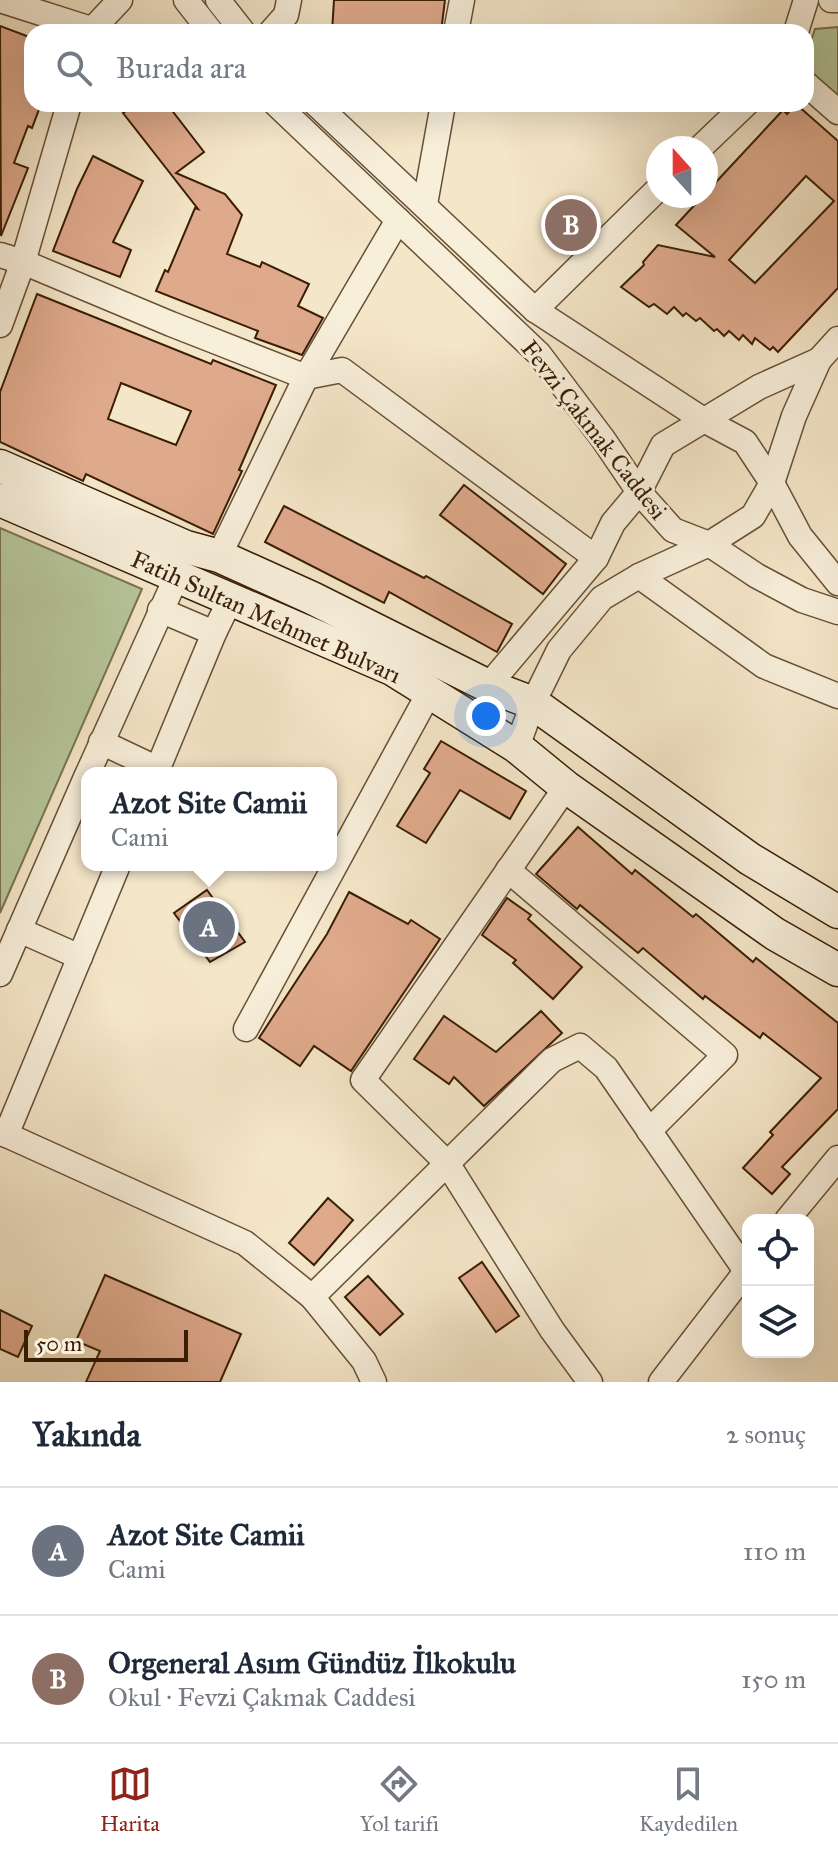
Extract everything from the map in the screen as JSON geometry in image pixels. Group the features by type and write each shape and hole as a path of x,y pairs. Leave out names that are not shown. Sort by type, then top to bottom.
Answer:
{"main road":[{"name":"Fatih Sultan Mehmet Bulvarı","path":"0,466 186,547 232,562 312,598 488,686 533,703 750,859 838,912"},
{"name":"Fatih Sultan Mehmet Bulvarı","path":"0,500 392,669 517,747 566,787 775,934 838,970"},
{"path":"176,578 186,547"},
{"path":"231,598 232,562"}],"street":[{"path":"0,0 70,24"},
{"path":"97,24 120,0"},
{"path":"186,0 205,24"},
{"path":"218,0 237,24"},
{"path":"278,24 286,15 289,0"},
{"path":"458,24 462,0"},
{"path":"798,24 806,0"},
{"path":"831,0 838,0"},
{"path":"814,91 838,112"},
{"path":"0,325 12,258 66,112"},
{"name":"Fevzi Çakmak Caddesi","path":"284,112 539,354 639,492 673,530 709,544 757,576 802,600 838,612"},
{"name":"Fevzi Çakmak Caddesi","path":"325,112 535,310 702,419 745,442 772,483 800,536 821,566 838,583"},
{"path":"425,204 442,112"},
{"path":"713,136 738,112"},
{"path":"535,310 646,201"},
{"path":"232,562 306,377 398,220"},
{"path":"12,258 306,377 342,370 596,558"},
{"path":"517,747 533,703 559,650 602,598 639,576 709,544 753,516 772,483 794,416 819,360 838,339"},
{"path":"488,686 596,558 613,523 639,492 663,445 759,387 819,360"},
{"path":"639,576 764,666 838,696"},
{"path":"90,767 176,578"},
{"path":"159,767 231,598"},
{"path":"160,610 214,633"},
{"path":"337,862 429,693"},
{"path":"101,742 149,767"},
{"path":"0,974 11,935 81,787"},
{"path":"566,787 363,1080 447,1163 552,1330 590,1382"},
{"path":"508,870 725,1055 649,1131"},
{"path":"116,871 3,1134 245,1243 312,1297 364,1375"},
{"path":"246,1029 332,871"},
{"path":"11,935 80,957"},
{"path":"312,1297 552,1060 580,1046 606,1068 742,1263"},
{"path":"792,1214 838,1158"},
{"path":"661,1382 742,1277"}],"green space":[{"path":"838,27 838,101 814,79 815,29"},
{"path":"0,528 142,589 0,913"}],"building":[{"path":"334,0 445,0 442,24 332,24"},
{"path":"0,26 24,35 24,112 38,112 32,128 28,126 14,163 28,168 1,236"},
{"path":"173,112 204,152 176,173 225,194 242,215 227,254 260,267 262,262 309,284 298,306 323,318 302,355 255,338 258,331 156,291 165,270 168,272 195,208 198,209 123,113"},
{"path":"781,112 805,112 838,141 838,288 778,352 773,347 770,350 755,338 752,344 743,335 739,340 729,331 724,336 700,318 696,321 686,313 683,316 674,307 667,314 654,304 649,307 621,287 644,265 643,262 658,245 715,257 676,225 692,208 718,208 718,180","holes":["806,176 834,201 755,283 729,260"]},
{"path":"93,156 143,181 113,242 131,250 120,277 53,251"},
{"path":"37,294 211,364 213,360 276,385 213,534 86,474 83,481 0,442 0,392","holes":["121,383 191,411 176,445 108,419"]},
{"path":"464,485 566,564 543,594 440,515"},
{"path":"284,506 424,578 426,576 512,624 497,652 389,592 384,603 265,542"},
{"path":"441,741 526,791 510,819 460,790 426,843 397,826 430,773 424,769"},
{"path":"578,827 632,874 635,870 693,917 696,914 753,962 756,958 838,1023 838,1109 782,1167 790,1174 772,1194 743,1168 773,1135 770,1132 821,1078 763,1033 760,1038 705,996 703,999 643,948 638,953 580,905 577,909 536,874"},
{"path":"207,890 245,942 210,962 174,913"},
{"path":"349,892 408,924 411,920 440,939 351,1071 314,1046 300,1066 259,1038 327,934"},
{"path":"507,898 531,915 528,919 582,967 553,999 513,963 516,960 482,935"},
{"path":"541,1011 562,1033 484,1106 454,1077 449,1084 414,1059 444,1016 496,1052"},
{"path":"328,1198 353,1220 314,1265 289,1243"},
{"path":"482,1262 519,1316 496,1332 459,1278"},
{"path":"105,1275 241,1334 220,1382 86,1382 100,1351 76,1341"},
{"path":"368,1276 403,1314 380,1335 345,1297"},
{"path":"0,1310 32,1326 18,1357 0,1349"}],"place":[{"name":"Orgeneral Asım Gündüz İlkokulu","path":"571,225"},
{"name":"Azot Site Camii","path":"209,927"}]}
